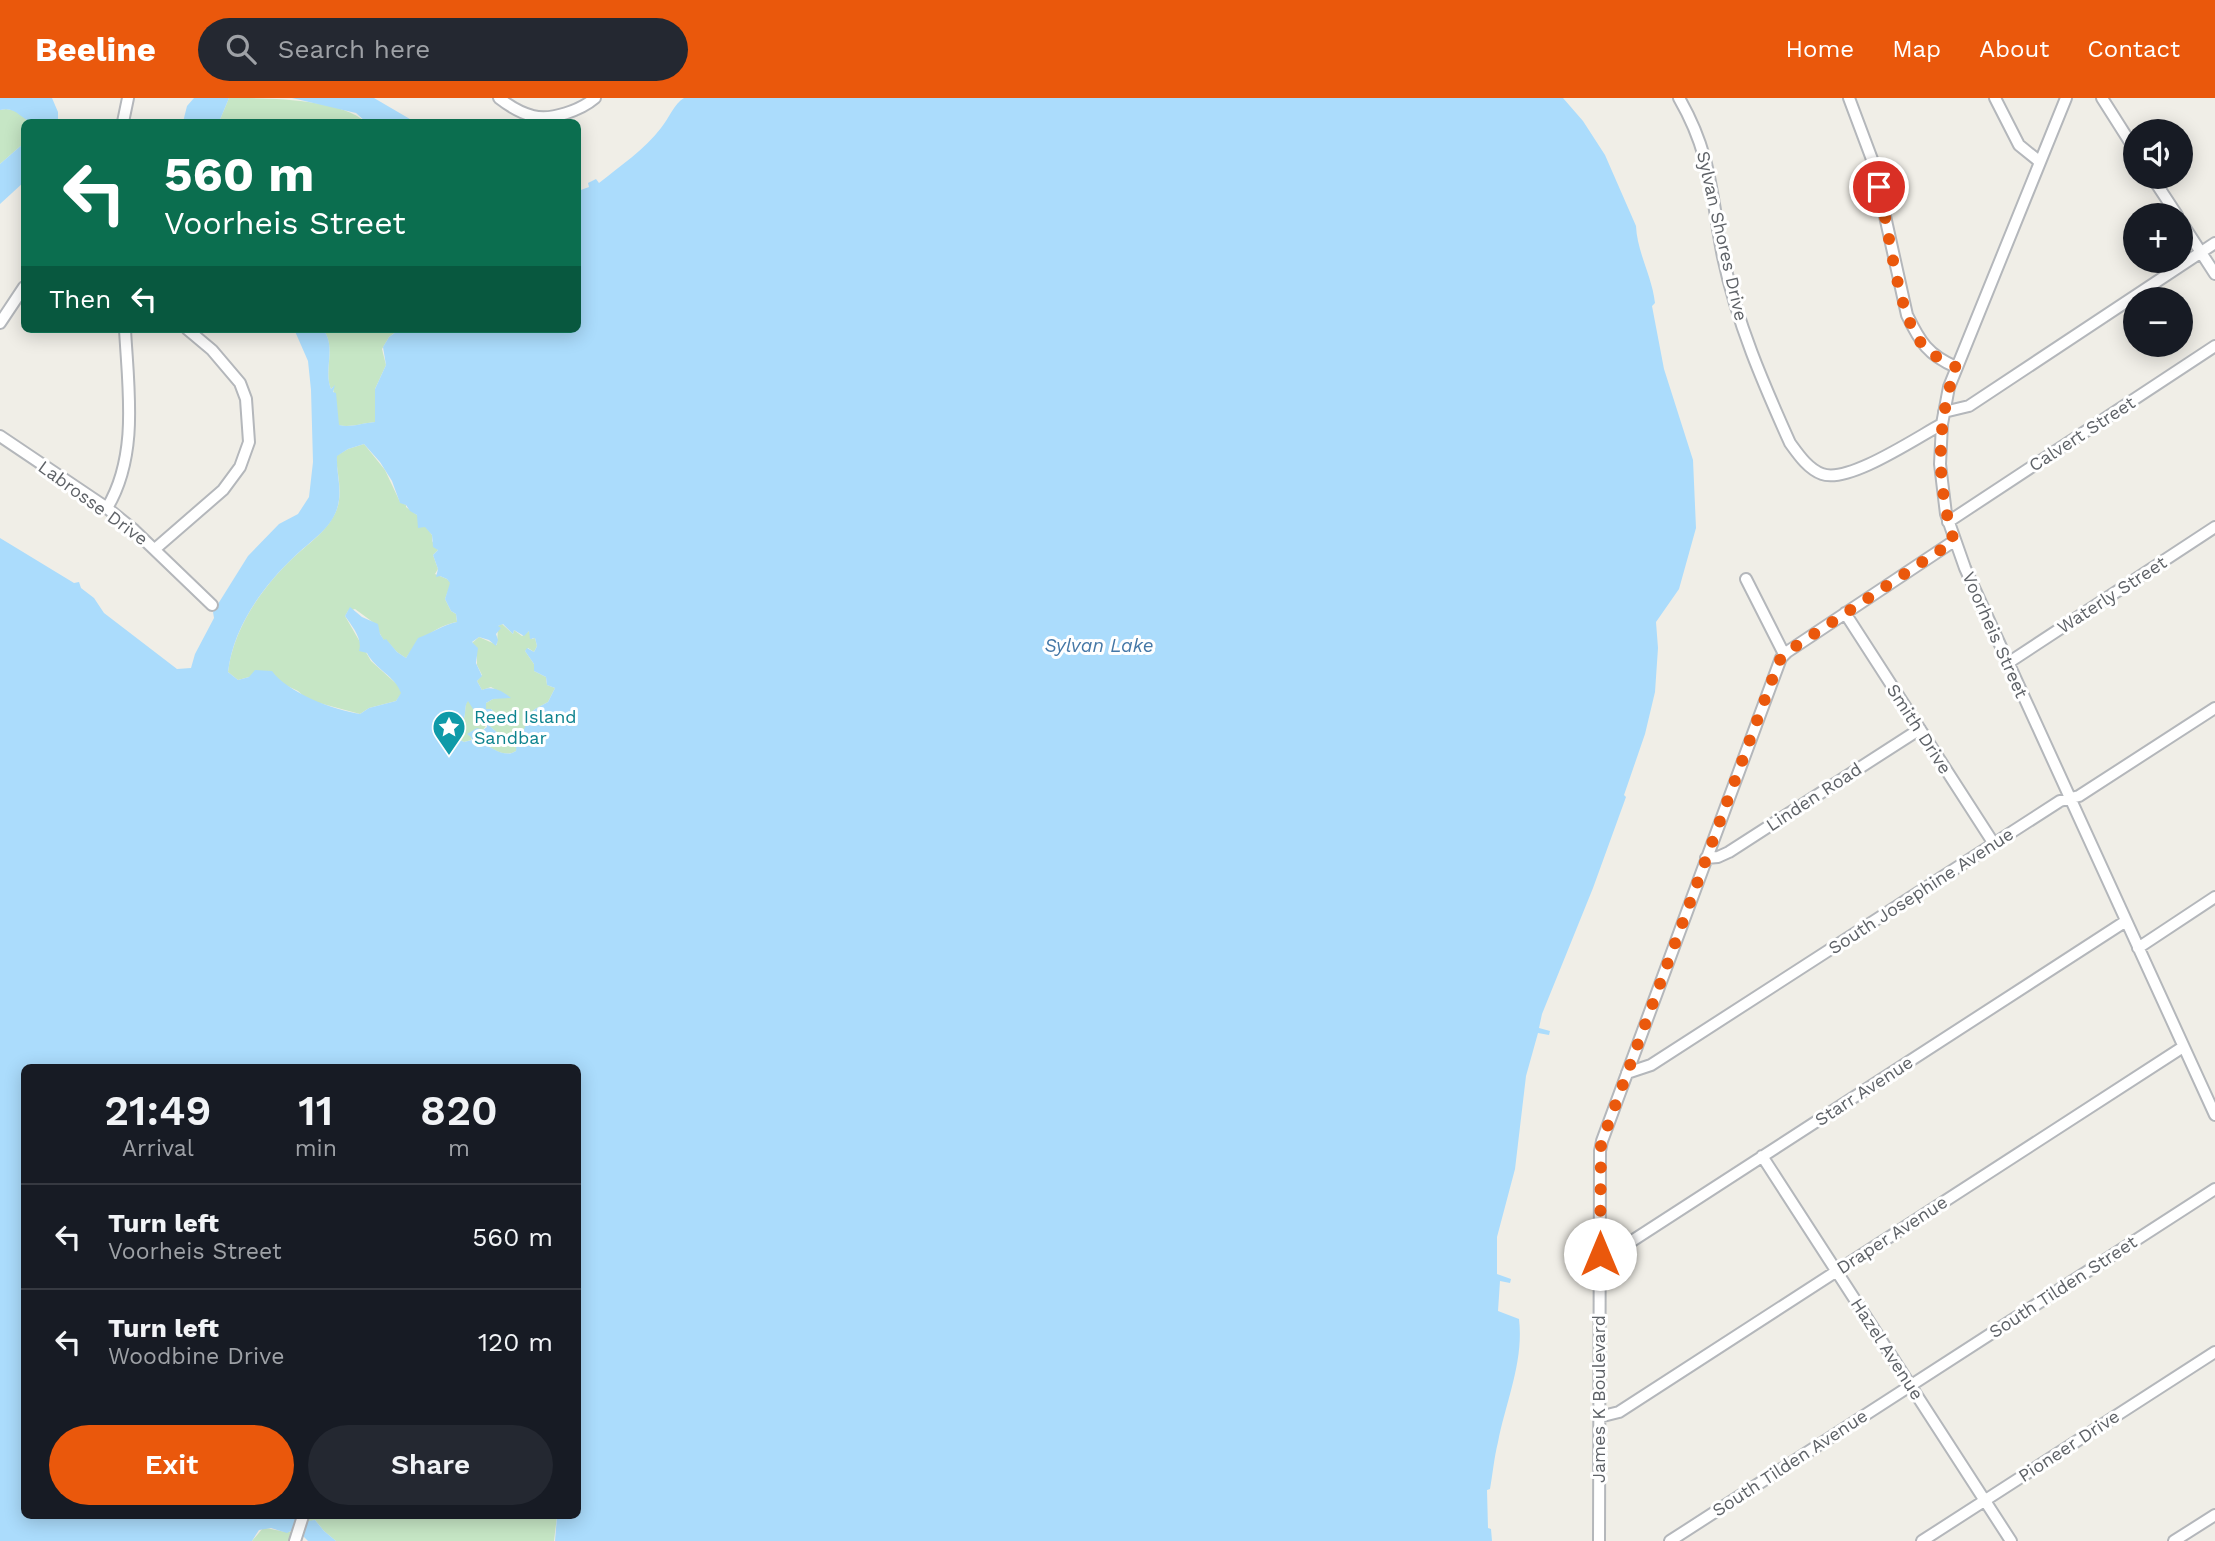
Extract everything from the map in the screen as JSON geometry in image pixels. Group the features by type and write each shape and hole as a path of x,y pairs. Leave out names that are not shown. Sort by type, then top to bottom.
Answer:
{"street":[{"path":"124,119 128,98"},
{"path":"499,98 533,116 549,117 587,105 595,98"},
{"name":"Sylvan Shores Drive","path":"1679,98 1703,147 1723,257 1745,336 1754,363 1797,453 1821,474 1835,477 1855,471 1943,418"},
{"path":"1849,98 1873,162 1907,315 1918,338 1929,351 1939,360 1956,367"},
{"path":"1995,98 2019,145 2040,162"},
{"name":"Voorheis Street","path":"2066,98 1949,387 1943,418 1940,464 1948,522 2008,663 2183,1047 2210,1090 2215,1115"},
{"path":"2102,98 2123,131"},
{"path":"2193,240 2215,274"},
{"path":"1943,418 1969,406 2215,243"},
{"path":"0,323 21,292"},
{"path":"107,509 117,488 128,447 125,333"},
{"path":"155,549 223,490 240,467 249,442 246,399 240,383 212,349 192,333"},
{"name":"Calvert Street","path":"1948,522 2215,346"},
{"name":"Labrosse Drive","path":"0,436 107,509 155,549 212,605"},
{"name":"Waterly Street","path":"2008,663 2215,527"},
{"path":"1746,579 1784,654 1954,541"},
{"name":"Smith Drive","path":"1845,613 1994,844"},
{"name":"James K Boulevard","path":"1600,1541 1600,1147 1774,674 1784,654"},
{"name":"South Josephine Avenue","path":"1627,1073 1650,1065 2060,801 2079,796 2215,708"},
{"name":"Linden Road","path":"1706,858 1729,852 1920,729"},
{"path":"2138,948 2215,897"},
{"name":"Starr Avenue","path":"1600,1254 1618,1250 2126,921"},
{"name":"Draper Avenue","path":"1599,1417 1619,1412 2183,1047"},
{"name":"Hazel Avenue","path":"1762,1156 2011,1541"},
{"name":"South Tilden Street","path":"1911,1385 2215,1189"},
{"name":"Pioneer Drive","path":"1922,1541 2215,1352"},
{"name":"South Tilden Avenue","path":"1670,1541 1911,1385"},
{"path":"2174,1541 2215,1515"},
{"path":"296,1538 302,1519"}],"green space":[{"path":"229,98 282,99 320,104 338,108 362,119 220,119"},
{"path":"0,110 17,111 27,119 21,119 21,146 0,164"},
{"path":"325,333 394,333 382,349 386,365 375,389 375,422 352,426 338,425 333,387 331,389 328,374 330,351"},
{"path":"364,444 385,470 400,502 417,515 432,535 432,541 438,550 433,555 438,569 435,574 451,583 445,599 451,611 456,614 457,622 428,635 406,658 384,641 374,623 355,609 348,611 345,616 371,661 400,687 402,693 396,701 369,708 360,714 308,700 298,691 279,682 249,677 238,680 228,672 236,640 260,595 282,569 318,536 337,509 340,496 336,456"},
{"path":"502,624 513,634 514,630 522,636 529,631 532,639 535,638 537,646 534,652 528,648 525,651 534,664 534,671 546,677 547,685 555,688 548,702 527,717 530,721 516,751 508,754 485,745 484,741 491,734 499,734 487,724 483,730 468,734 472,737 471,740 464,742 452,736 462,723 468,700 475,710 482,708 486,714 496,719 498,716 491,709 486,709 486,703 507,696 491,687 482,690 477,681 482,675 472,643 479,637 497,645 498,626"},
{"path":"307,1519 557,1519 554,1541 336,1541 315,1520 305,1523"},
{"path":"263,1528 292,1531 290,1541 252,1541"}],"water":[{"path":"0,98 52,98 58,119 26,119 14,111 0,110"},
{"path":"194,98 229,98 220,119 184,119 187,106"},
{"path":"292,98 374,98 410,119 363,119 356,113"},
{"name":"Sylvan Lake","path":"684,98 1563,98 1583,121 1605,155 1636,226 1653,293 1655,303 1652,306 1664,369 1693,460 1696,528 1679,589 1656,622 1658,648 1655,692 1645,734 1624,795 1626,797 1542,1014 1539,1028 1550,1031 1549,1035 1538,1033 1526,1076 1515,1169 1497,1237 1497,1274 1511,1279 1510,1283 1500,1281 1498,1311 1519,1319 1520,1335 1517,1366 1490,1489 1487,1490 1488,1528 1491,1529 1492,1541 555,1541 557,1519 581,1519 581,1064 21,1064 21,1519 315,1520 336,1541 308,1541 300,1533 287,1533 271,1528 259,1530 252,1541 0,1541 0,538 74,583 79,582 81,588 94,598 104,613 177,669 191,668 195,654 214,618 213,612 248,556 279,524 298,514 309,497 313,462 311,390 308,361 296,333 325,333 327,336 330,351 329,382 331,389 335,385 333,392 336,393 339,425 347,426 375,422 375,389 386,365 383,347 394,333 581,333 581,190 589,187 588,183 596,179 599,183 640,150 655,136 674,107","holes":["364,444 392,481 400,503 417,515 418,528 425,527 432,535 433,547 438,550 433,555 438,569 436,577 440,576 450,583 445,599 451,611 456,614 457,622 418,638 406,658 384,640 378,624 362,617 350,607 345,616 358,637 359,651 367,653 401,693 396,701 369,708 360,714 337,709 299,693 272,671 255,670 249,677 238,680 228,672 236,640 251,609 271,581 334,516 339,495 337,456","503,624 513,634 514,630 524,636 529,631 530,639 535,638 537,646 534,652 527,648 525,651 534,664 534,671 546,677 547,685 555,688 548,702 526,717 529,721 517,739 516,751 508,754 485,745 484,741 492,734 499,734 486,723 487,727 483,730 477,728 467,734 472,740 464,742 452,736 456,727 460,727 462,723 468,701 473,709 482,708 493,721 498,716 491,709 486,709 486,703 493,699 511,698 494,689 482,690 477,681 482,676 476,663 478,648 472,642 479,637 496,646 496,634 501,628 498,626"]},
{"path":"21,146 21,185 0,204 0,164"}],"place":[{"name":"Reed Island Sandbar","path":"449,757"}],"route":[{"path":"1600,1254 1601,1144 1779,661 1787,652 1954,541 1943,496 1940,446 1949,387 1956,367 1939,360 1929,351 1918,338 1907,315 1879,187"}]}
